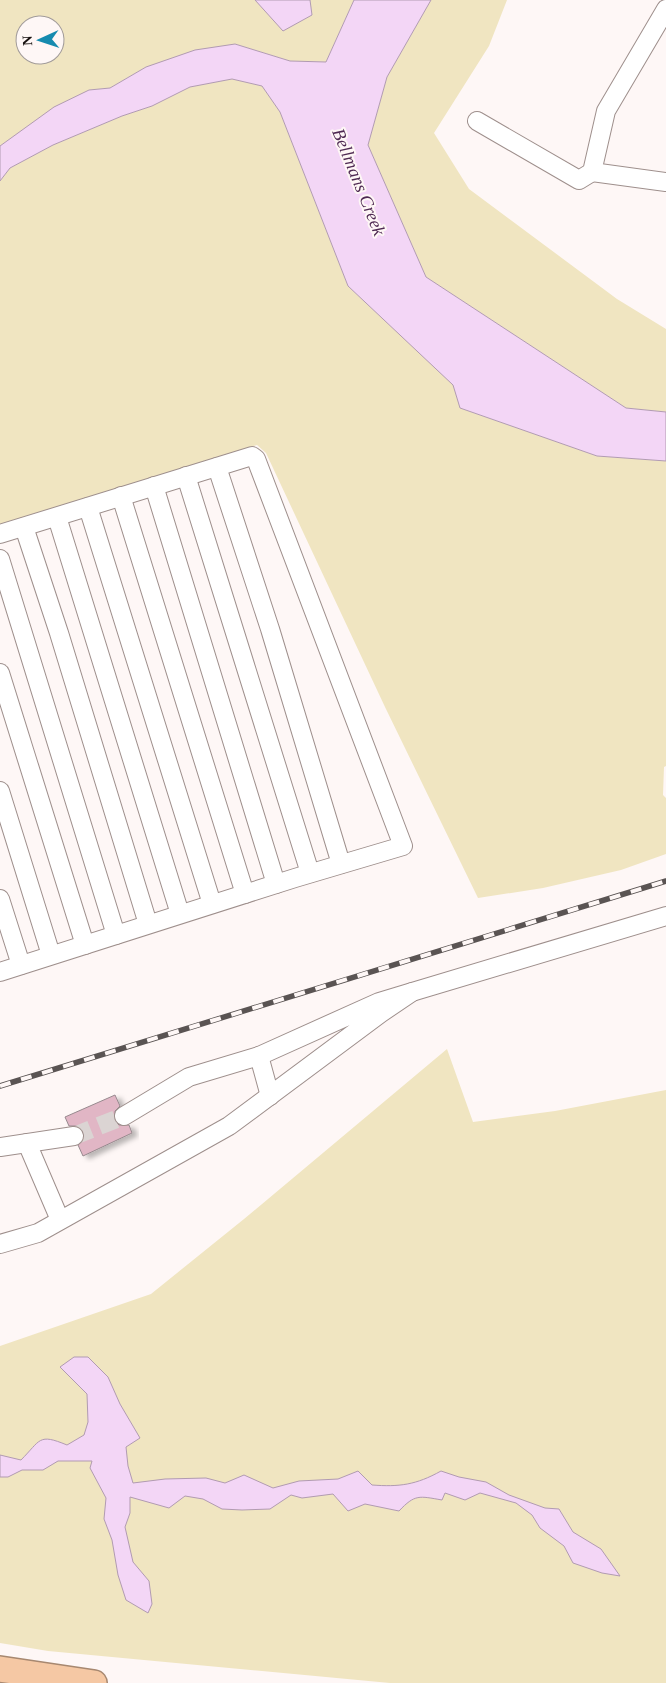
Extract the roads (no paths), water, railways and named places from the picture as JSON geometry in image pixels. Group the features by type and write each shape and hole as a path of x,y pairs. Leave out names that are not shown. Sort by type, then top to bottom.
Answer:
{"highway":[{"path":"0,1656 87,1682"},
{"path":"0,1669 87,1682"}],"lane":[{"path":"592,172 606,110 666,9"},
{"path":"477,121 579,180 592,172 666,182"},
{"path":"0,534 252,456 256,459 403,846 310,873 0,972"},
{"path":"217,467 270,630 341,864"},
{"path":"186,476 310,873"},
{"path":"154,486 276,884"},
{"path":"121,496 245,894"},
{"path":"88,507 212,904"},
{"path":"57,517 180,914"},
{"path":"24,527 59,633 148,924"},
{"path":"0,559 116,935"},
{"path":"0,673 85,945"},
{"path":"0,791 51,956"},
{"path":"0,899 21,965"},
{"path":"124,1116 189,1077 259,1056 379,1002 666,916"},
{"path":"0,1244 38,1233 229,1126 412,992"},
{"path":"259,1056 270,1096"},
{"path":"0,1147 74,1136"},
{"path":"27,1143 60,1220"}],"water":[{"path":"255,0 310,0 312,15 283,31"},
{"name":"Bellmans Creek","path":"354,0 431,0 387,77 368,145 426,277 626,408 666,412 666,461 597,456 460,408 453,385 348,286 280,112 262,86 232,79 190,87 152,106 122,116 53,145 10,168 0,181 0,146 54,107 89,90 110,88 146,67 195,50 235,44 290,61 326,62"},
{"path":"74,1357 88,1357 108,1377 120,1404 140,1438 126,1447 128,1466 133,1483 165,1479 206,1478 225,1483 244,1475 273,1488 299,1481 338,1479 358,1471 372,1485 391,1486 415,1482 441,1471 459,1477 486,1482 509,1495 545,1508 559,1509 573,1532 601,1549 620,1576 602,1573 573,1563 564,1546 540,1528 532,1515 516,1503 480,1493 465,1500 445,1493 442,1500 418,1498 409,1502 399,1511 365,1504 348,1511 333,1494 302,1498 291,1495 270,1509 242,1510 222,1509 203,1499 185,1496 169,1508 130,1497 130,1513 125,1527 133,1562 149,1581 152,1604 148,1613 126,1600 118,1575 112,1540 104,1519 106,1498 90,1468 92,1461 58,1461 43,1470 22,1470 8,1477 0,1477 0,1455 21,1460 41,1440 50,1439 67,1445 84,1435 88,1422 87,1394 60,1367"}],"tunnel":[{"path":"74,1136 124,1116"}],"railway":[{"path":"0,1086 666,881"}]}
